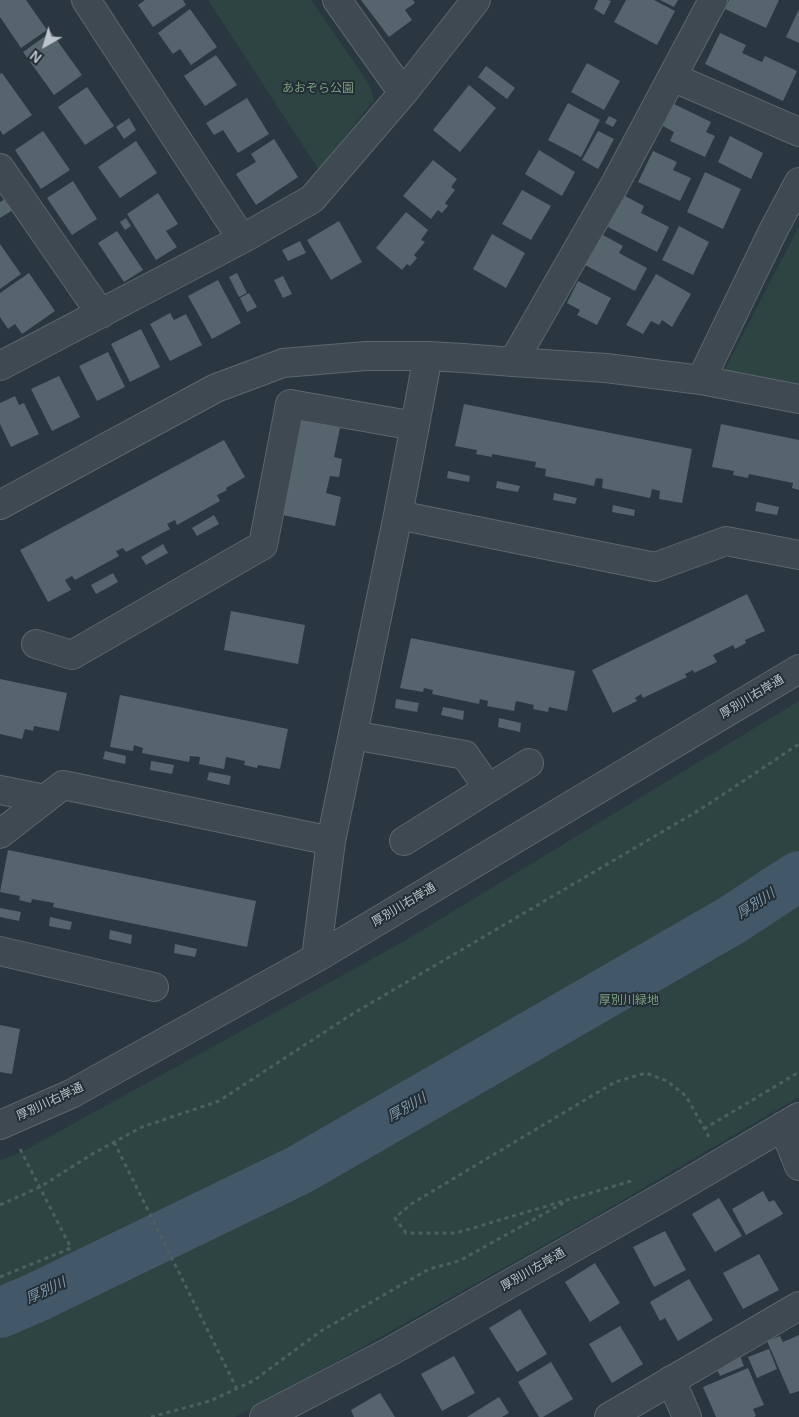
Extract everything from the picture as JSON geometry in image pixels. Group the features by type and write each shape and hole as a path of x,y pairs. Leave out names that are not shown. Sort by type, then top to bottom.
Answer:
{"street":[{"path":"86,0 242,239"},
{"path":"337,0 403,93"},
{"path":"0,366 242,239 312,199 403,93 476,0"},
{"path":"513,362 614,186 713,0"},
{"path":"672,77 799,132"},
{"path":"0,168 101,314"},
{"path":"701,380 773,231 799,182"},
{"path":"0,505 216,388 283,363 366,356 463,358 606,368 701,380 799,399"},
{"path":"316,958 331,841 398,515 428,356"},
{"path":"36,644 72,655 263,544 290,404 415,426"},
{"path":"398,515 655,567 726,541 799,555"},
{"name":"厚別川右岸通","path":"3,1123 71,1094 316,958 799,669"},
{"path":"353,734 464,755 488,788"},
{"path":"404,841 529,762"},
{"path":"0,834 63,785 331,841"},
{"path":"0,790 45,798"},
{"path":"0,951 154,986"},
{"path":"791,1122 799,1166"},
{"name":"厚別川左岸通","path":"264,1417 391,1351 791,1122"},
{"path":"609,1417 799,1306"},
{"path":"671,1380 687,1417"}],"path":[{"path":"0,1205 40,1187 142,1126 219,1101 349,1016 701,809 799,744"},
{"path":"704,1129 799,1072"},
{"path":"672,1191 636,1179 456,1233 406,1233 395,1218 411,1204 615,1082 646,1073 666,1081 686,1096 723,1162"},
{"path":"0,1277 71,1248 40,1187 3,1123"},
{"path":"114,1143 237,1389"},
{"path":"151,1417 210,1401 253,1381 321,1330 429,1269 458,1261 572,1198"}],"green space":[{"name":"あおぞら公園","path":"208,0 311,0 369,84 374,100 319,170"},
{"path":"799,226 799,387 721,377"},
{"name":"厚別川緑地","path":"799,701 799,1097 587,1221 235,1417 0,1417 0,1160 20,1153 401,943"}],"building":[{"path":"0,0 26,0 47,30 21,48 0,17"},
{"path":"145,0 183,0 186,5 153,27 138,5"},
{"path":"361,0 413,0 415,3 405,10 412,20 389,37"},
{"path":"598,0 611,1 604,15 594,9"},
{"path":"626,0 654,0 675,11 657,45 614,22"},
{"path":"660,0 678,0 674,7"},
{"path":"729,0 779,0 766,28 725,9"},
{"path":"190,9 217,47 191,65 180,49 173,54 158,33"},
{"path":"799,9 799,43 786,37"},
{"path":"51,32 82,75 54,95 23,52"},
{"path":"720,33 746,45 742,53 762,62 765,56 797,71 783,101 705,64"},
{"path":"216,55 237,85 205,106 184,76"},
{"path":"587,63 620,81 604,110 571,92"},
{"path":"486,66 515,88 507,99 478,77"},
{"path":"2,73 32,115 3,135 0,130 0,74"},
{"path":"469,85 496,108 460,152 433,130"},
{"path":"87,87 114,126 85,145 58,107"},
{"path":"247,98 269,134 238,153 223,130 214,135 206,123"},
{"path":"568,103 600,120 581,157 548,140"},
{"path":"674,104 711,122 706,132 715,136 705,157 670,141 674,132 663,126"},
{"path":"609,116 617,120 613,127 605,123"},
{"path":"129,118 136,130 124,139 116,127"},
{"path":"43,131 70,170 41,189 15,150"},
{"path":"598,131 614,139 598,169 582,160"},
{"path":"730,136 763,153 751,179 718,162"},
{"path":"274,139 298,177 256,205 236,174 256,162 251,154"},
{"path":"136,141 157,173 120,198 98,167"},
{"path":"539,150 575,172 562,196 525,174"},
{"path":"653,151 677,162 673,170 691,178 680,201 638,182"},
{"path":"433,160 457,179 451,187 455,190 445,203 448,206 442,213 438,210 431,219 403,196"},
{"path":"705,172 741,189 723,229 687,212"},
{"path":"73,181 97,219 72,235 47,198"},
{"path":"522,190 551,206 531,240 502,224"},
{"path":"158,193 178,224 166,231 177,247 156,260 127,214"},
{"path":"623,195 644,206 641,213 669,227 657,252 608,227"},
{"path":"5,199 13,210 0,218 0,202"},
{"path":"406,212 428,230 421,240 425,242 414,255 417,258 410,266 407,264 402,270 376,248"},
{"path":"126,218 131,226 125,230 120,222"},
{"path":"339,221 362,262 331,280 307,240"},
{"path":"679,226 709,242 693,275 662,260"},
{"path":"117,231 143,270 124,282 98,243"},
{"path":"492,234 525,253 506,288 473,269"},
{"path":"601,234 623,246 619,253 647,268 635,291 585,265"},
{"path":"300,241 306,253 288,261 282,250"},
{"path":"0,244 21,274 0,289"},
{"path":"29,273 55,311 22,334 15,324 8,329 0,317 0,293"},
{"path":"237,273 247,293 239,297 229,277"},
{"path":"656,274 691,294 672,327 662,320 659,325 651,321 643,334 626,325"},
{"path":"283,276 292,294 283,298 274,280"},
{"path":"218,280 241,323 212,339 188,296"},
{"path":"578,281 611,298 597,325 577,315 580,310 567,303"},
{"path":"249,293 257,307 247,312 240,298"},
{"path":"170,313 174,320 186,314 202,345 170,361 150,324"},
{"path":"141,329 160,367 130,382 111,344"},
{"path":"108,352 125,387 97,401 79,366"},
{"path":"59,376 80,417 52,431 31,389"},
{"path":"15,396 19,405 24,403 39,434 11,447 0,424 0,403"},
{"path":"464,404 692,449 682,503 659,499 660,491 652,489 650,498 602,488 603,479 596,478 594,486 545,476 546,469 535,467 536,462 492,454 492,457 476,454 477,450 455,446"},
{"path":"298,419 340,428 334,457 342,459 339,477 330,476 326,493 341,497 335,526 278,514"},
{"path":"721,424 799,440 799,490 792,488 793,483 749,474 748,478 733,475 734,471 712,467"},
{"path":"224,440 245,477 217,495 220,501 177,525 175,520 167,524 170,529 126,552 123,548 116,551 119,556 75,580 72,576 65,580 71,590 48,602 20,550"},
{"path":"448,471 470,476 469,482 447,478"},
{"path":"497,481 520,486 518,492 496,488"},
{"path":"554,493 577,498 575,504 553,500"},
{"path":"757,502 779,507 777,515 755,511"},
{"path":"613,505 635,510 634,516 612,512"},
{"path":"214,515 219,524 197,536 192,528"},
{"path":"163,544 168,553 146,565 141,557"},
{"path":"113,573 118,582 96,594 91,585"},
{"path":"747,594 765,631 745,640 746,643 735,649 733,645 713,655 717,662 694,673 693,670 685,674 687,677 643,698 641,694 635,698 637,701 613,713 592,670"},
{"path":"231,611 305,625 298,664 224,650"},
{"path":"411,638 575,671 567,711 549,707 548,712 533,709 534,705 516,701 514,711 487,706 488,701 480,699 479,704 432,694 433,690 424,688 423,692 400,688"},
{"path":"0,679 67,693 59,731 34,726 33,731 25,729 22,739 0,734"},
{"path":"120,695 288,729 280,769 258,765 257,768 244,765 245,761 226,757 224,769 199,764 200,757 190,756 189,762 142,753 143,748 134,745 133,751 110,747"},
{"path":"396,699 419,703 417,712 395,708"},
{"path":"443,707 464,711 463,720 441,715"},
{"path":"499,718 521,723 520,732 498,727"},
{"path":"105,751 126,756 125,764 103,759"},
{"path":"151,761 174,765 172,774 150,770"},
{"path":"209,772 231,776 229,785 207,780"},
{"path":"8,850 256,901 247,947 53,907 54,903 32,899 31,903 19,900 20,896 0,892"},
{"path":"0,908 21,912 19,921 0,917"},
{"path":"50,917 72,922 70,930 49,926"},
{"path":"110,930 132,935 131,944 109,939"},
{"path":"175,944 197,949 195,957 174,953"},
{"path":"0,1025 20,1029 12,1074 0,1072"},
{"path":"763,1191 769,1202 774,1200 783,1214 746,1235 732,1209"},
{"path":"719,1198 742,1236 715,1252 692,1214"},
{"path":"665,1231 686,1270 654,1287 633,1247"},
{"path":"759,1254 779,1290 743,1309 723,1273"},
{"path":"595,1263 620,1303 590,1322 565,1282"},
{"path":"689,1279 713,1320 678,1341 665,1318 660,1321 650,1302"},
{"path":"520,1309 547,1354 517,1372 489,1328"},
{"path":"620,1326 643,1364 612,1383 589,1344"},
{"path":"799,1335 799,1391 790,1394 767,1341 780,1336 783,1342"},
{"path":"769,1349 777,1369 757,1378 748,1357"},
{"path":"454,1356 475,1393 442,1411 421,1374"},
{"path":"740,1356 744,1366 720,1376 716,1367"},
{"path":"551,1362 573,1399 543,1417 539,1417 518,1382"},
{"path":"748,1368 764,1405 753,1409 756,1416 754,1417 716,1417 703,1387"},
{"path":"380,1393 395,1417 354,1417 351,1410"},
{"path":"499,1397 509,1413 502,1417 467,1417"}],"waterway":[{"name":"厚別川","path":"0,1313 35,1298 299,1170 732,920 799,876"}]}
